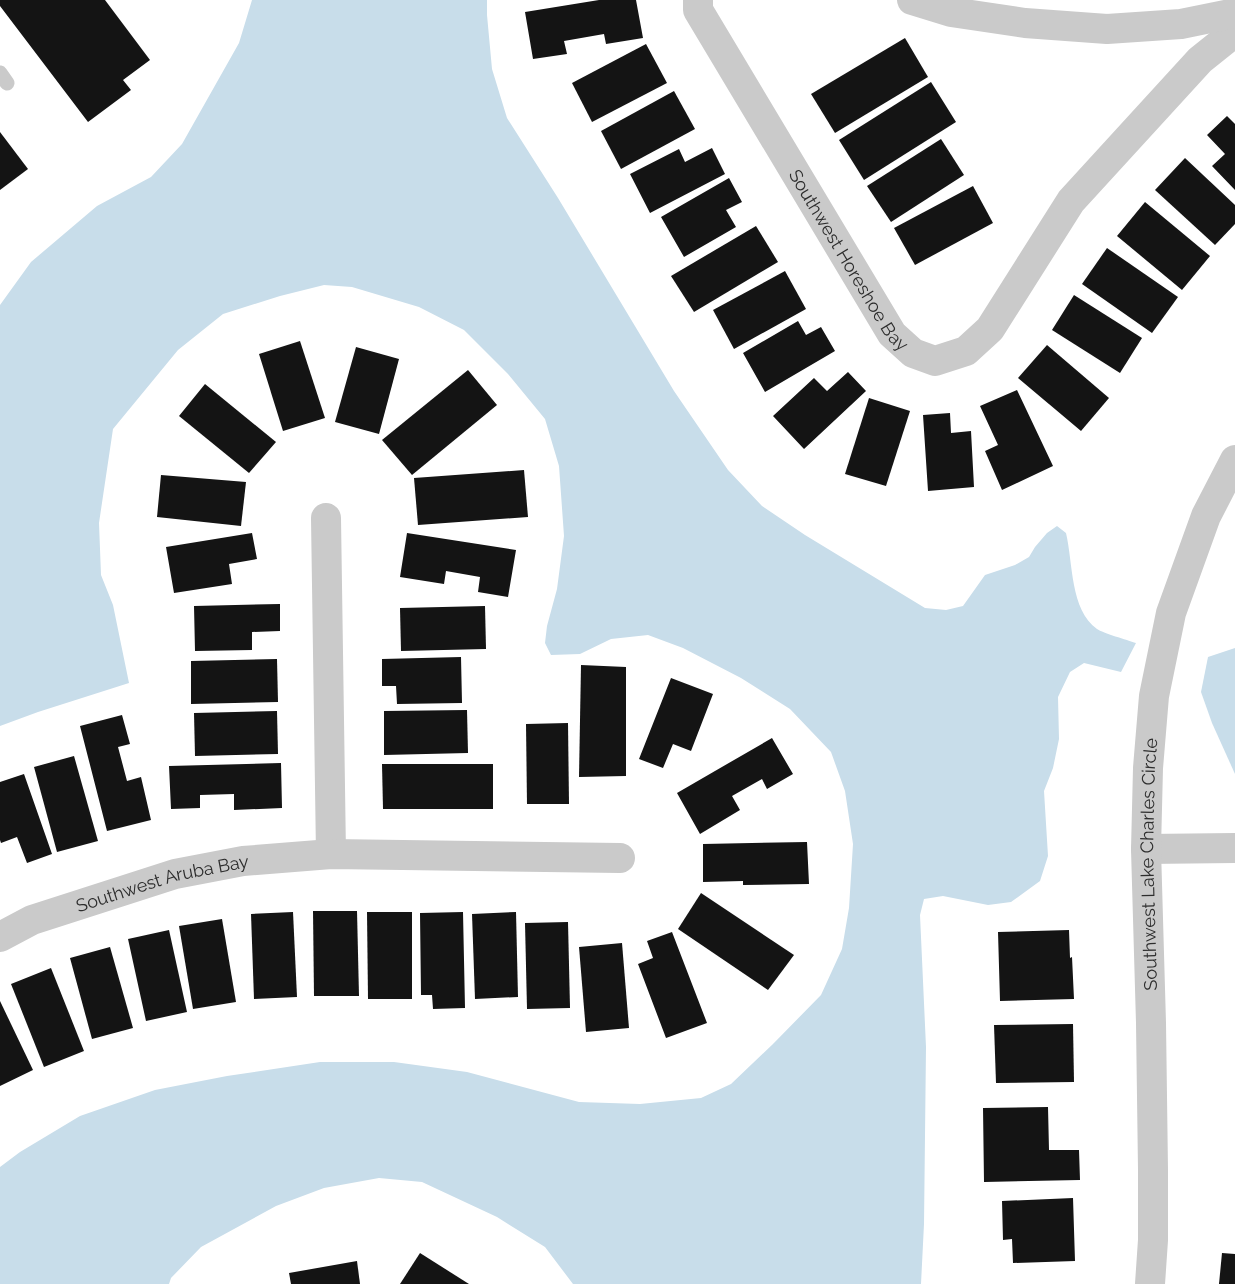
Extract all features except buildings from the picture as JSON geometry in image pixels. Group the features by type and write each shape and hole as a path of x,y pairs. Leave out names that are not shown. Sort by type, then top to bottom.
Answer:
{"street":[{"name":"Southwest Horeshoe Bay","path":"698,0 698,10 892,334 913,353 935,361 966,351 990,329 1071,201 1200,60 1235,32"},
{"path":"912,0 951,12 1025,23 1107,28 1181,24 1235,13"},
{"name":"Southwest Lake Charles Circle","path":"1150,1284 1153,1240 1153,1170 1146,849 1148,768 1154,696 1170,613 1206,516 1235,460"},
{"path":"326,518 331,854"},
{"path":"1146,849 1235,848"},
{"name":"Southwest Aruba Bay","path":"0,937 32,920 175,874 243,861 331,854 620,858"}],"water":[{"path":"252,0 487,0 492,69 507,118 674,391 728,470 762,506 925,608 946,610 963,606 985,575 1015,565 1029,557 1047,533 1057,526 1066,533 1077,598 1088,621 1100,631 1136,643 1121,672 1084,663 1070,672 1058,697 1059,739 1053,768 1044,791 1048,856 1040,881 1011,902 988,905 943,896 924,899 920,915 926,1047 921,1284 573,1284 545,1247 497,1217 422,1182 379,1178 324,1188 276,1206 201,1247 171,1278 169,1284 0,1284 0,1167 20,1152 80,1116 155,1090 320,1062 394,1062 467,1072 579,1102 640,1104 701,1098 731,1084 821,995 842,949 849,908 853,844 845,791 831,752 790,709 741,678 683,648 648,635 611,639 580,654 551,655 545,643 557,589 564,536 559,466 545,419 508,374 464,330 419,307 352,287 324,285 223,314 178,350 113,429 99,523 101,575 113,605 129,683 0,726 0,305 31,262 97,206 151,177 182,144 239,43"},
{"path":"1235,648 1235,774 1201,692 1208,657"}]}
